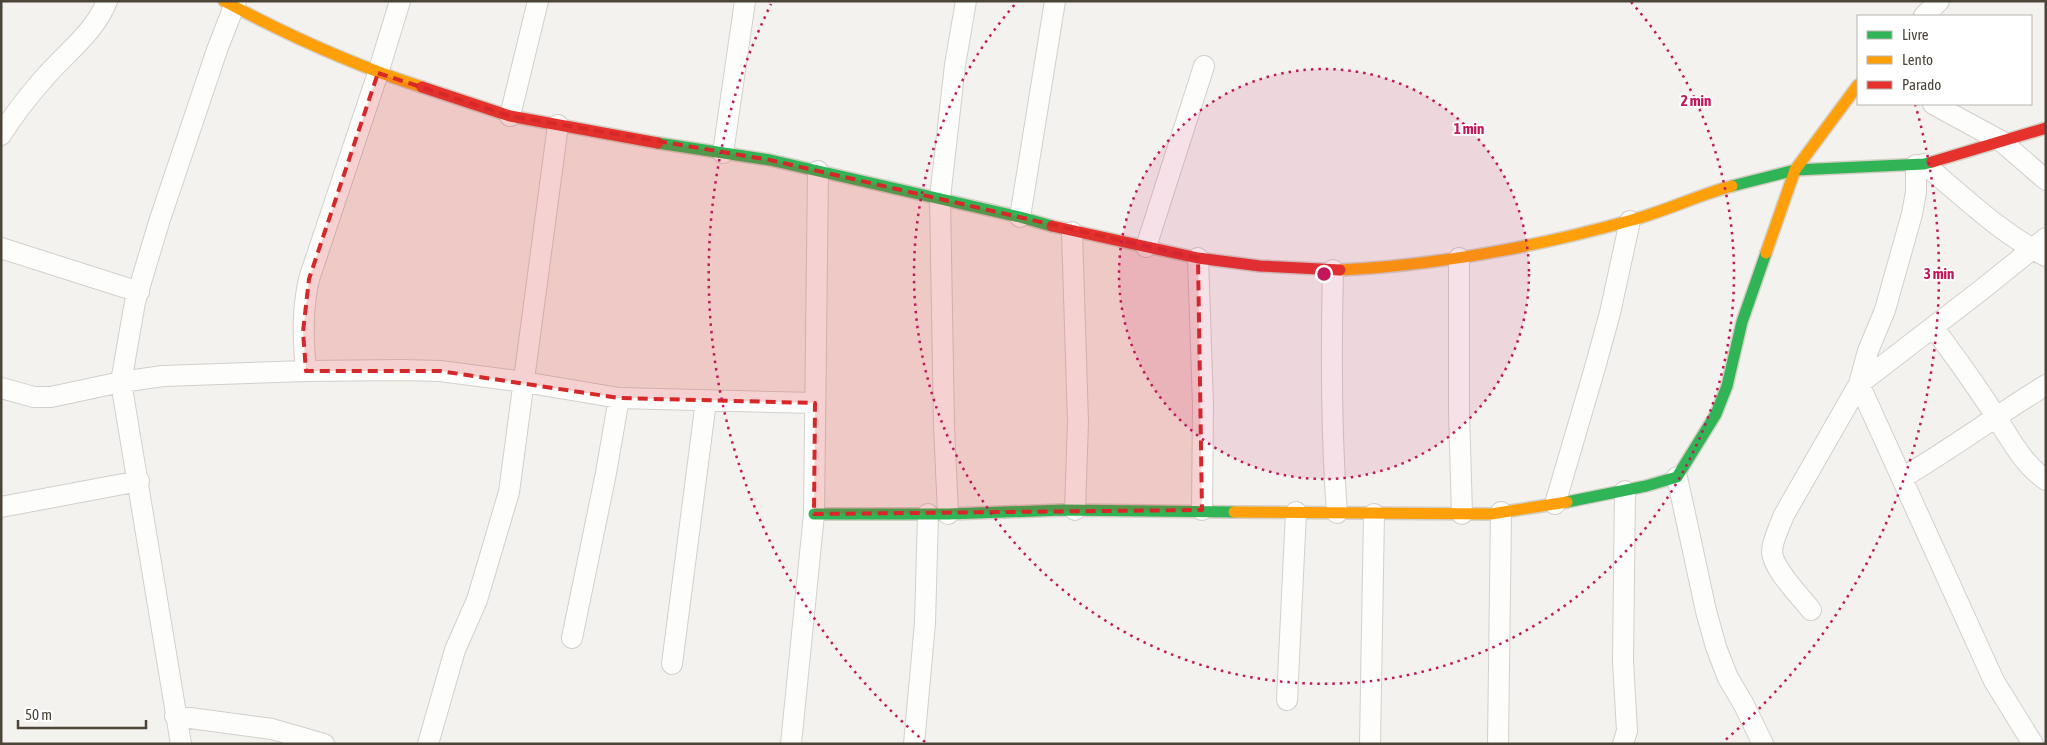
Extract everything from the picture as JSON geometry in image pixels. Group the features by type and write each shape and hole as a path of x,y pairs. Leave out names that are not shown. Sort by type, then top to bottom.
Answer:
{"street":[{"path":"3,129 45,77 87,34 104,9 107,1"},
{"path":"306,371 303,332 305,294 400,1"},
{"path":"510,116 538,1"},
{"path":"723,153 745,1"},
{"path":"948,514 944,426 940,198 955,66 966,1"},
{"path":"1020,217 1055,1"},
{"path":"1925,15 1939,1"},
{"path":"181,744 121,382 135,302 174,174 188,142 231,2 272,27 378,73 510,116 558,126 770,160 1020,217 1072,232 1198,258 1260,266 1333,270 1392,267 1459,258 1529,245 1630,221 1665,210 1710,192 1795,170 1920,165 2046,128"},
{"path":"1146,247 1204,66"},
{"path":"814,514 1202,510 1462,514 1501,512 1555,504 1625,491 1677,477 1716,414 1727,386 1742,322 1795,170 1857,86"},
{"path":"1935,105 2001,141 2046,180"},
{"path":"428,744 444,684 455,650 477,600 509,492 558,126"},
{"path":"1859,384 2041,248 1991,219 1920,165"},
{"path":"1811,610 1774,563 1772,551 1776,534 1784,515 1859,384 1868,351 1885,310 1912,214 1920,165"},
{"path":"791,744 814,514 818,323 818,171"},
{"path":"1555,504 1601,346 1630,221"},
{"path":"1072,232 1078,422 1074,510"},
{"path":"1,248 139,292"},
{"path":"1198,258 1203,405 1202,510"},
{"path":"1459,258 1459,412 1462,514"},
{"path":"1333,270 1330,376 1338,513"},
{"path":"1934,328 1996,416 2018,452 2035,472 2046,480"},
{"path":"1,388 34,397 51,397 121,382 163,376 306,371 440,371 524,382 619,398 815,403"},
{"path":"1859,384 1994,681 2033,744"},
{"path":"1902,478 1957,445 1996,416 2046,385"},
{"path":"572,638 606,473 619,398"},
{"path":"672,664 706,401"},
{"path":"1677,477 1706,611 1721,660 1728,678 1743,703 1763,744"},
{"path":"1,508 138,481"},
{"path":"1625,491 1623,661 1628,740"},
{"path":"1287,700 1296,512"},
{"path":"1498,744 1501,512"},
{"path":"914,744 924,640 928,514"},
{"path":"1370,744 1374,514"},
{"path":"175,716 272,729 295,734 324,744"}],"highlighted area":[{"path":"378,73 510,116 770,160 1198,258 1202,510 814,514 815,403 619,398 440,371 306,371 303,332 309,279"}],"traffic: fast":[{"path":"658,143 770,160 1052,226"},
{"path":"1732,186 1795,170 1924,164 1932,162"},
{"path":"1567,502 1646,486 1677,477 1716,414 1727,386 1742,322 1766,253"},
{"path":"814,514 948,514 1063,510 1234,512"}],"traffic: slow":[{"path":"224,1 272,26 321,48 371,69 422,87"},
{"path":"1766,253 1795,170 1857,86"},
{"path":"1340,270 1414,264 1524,246 1632,220 1732,186"},
{"path":"1234,512 1491,514 1567,502"}],"traffic: jam":[{"path":"422,87 510,116 658,143"},
{"path":"1932,162 2046,128"},
{"path":"1052,226 1198,258 1260,266 1340,270"}]}
